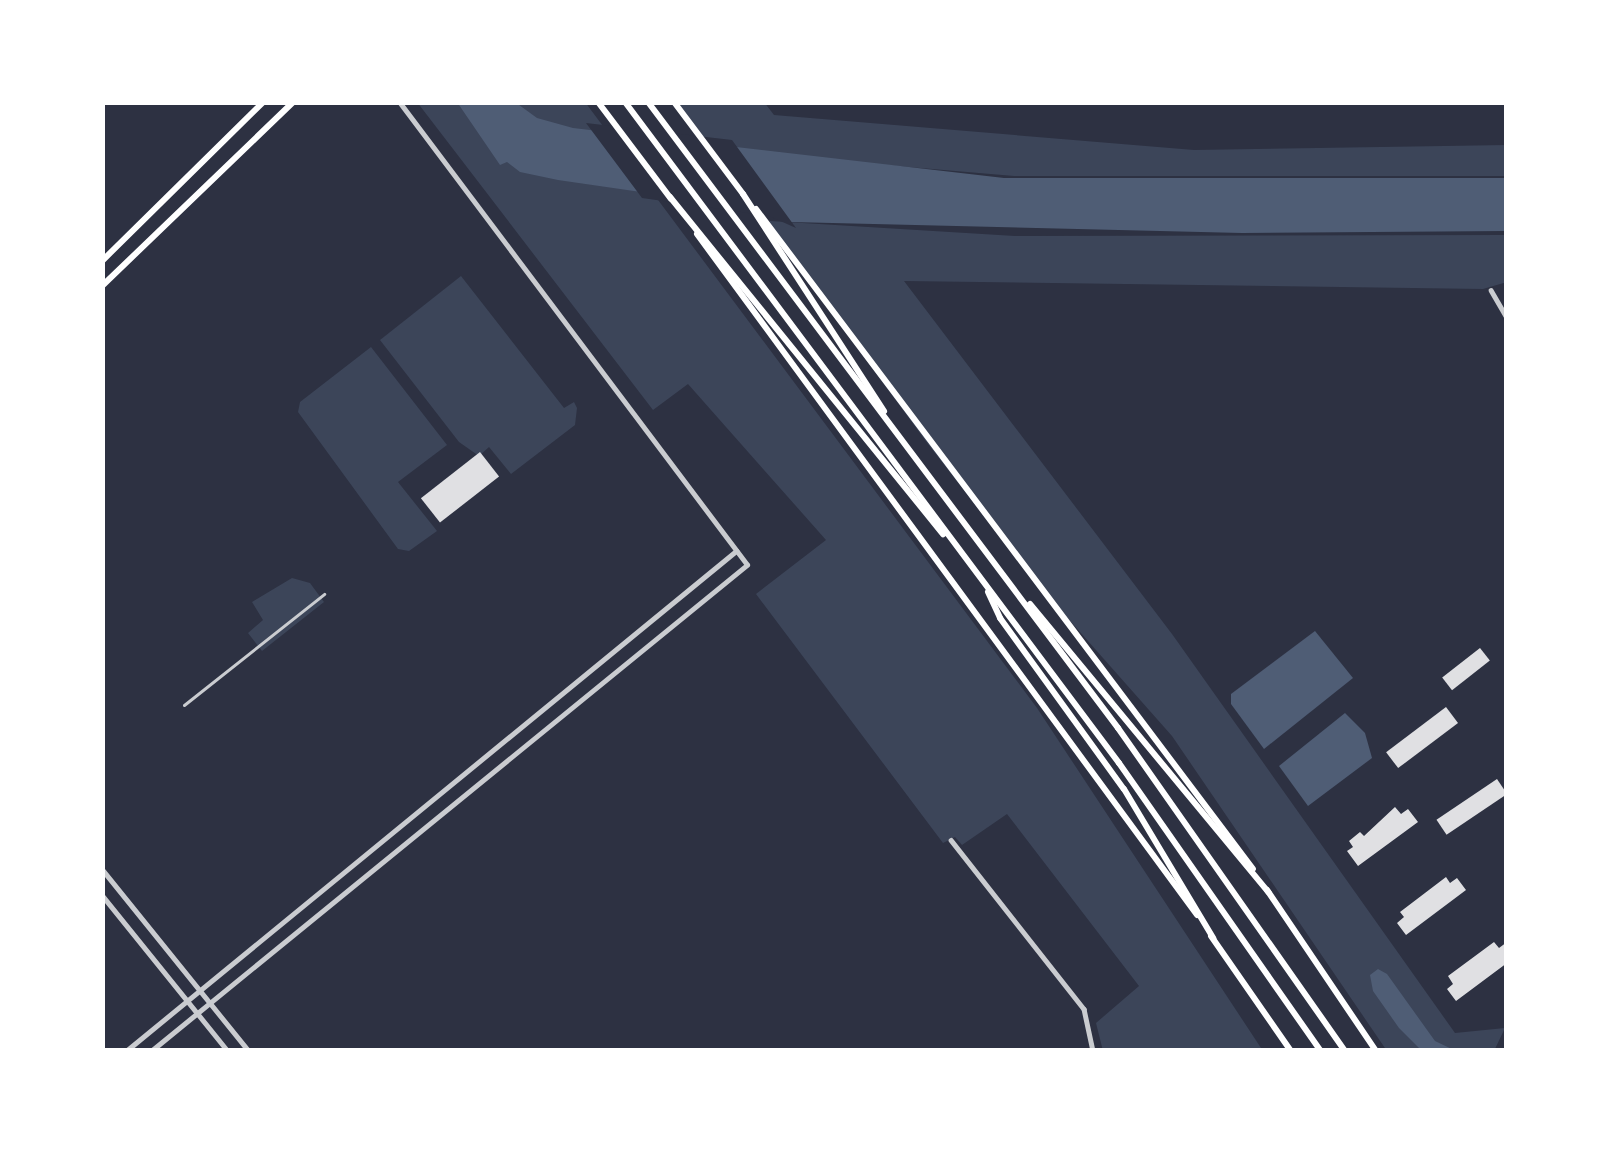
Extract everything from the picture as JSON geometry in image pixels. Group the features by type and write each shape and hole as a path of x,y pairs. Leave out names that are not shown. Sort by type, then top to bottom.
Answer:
{"main road":[{"path":"102,261 263,102"},
{"path":"102,286 293,102"},
{"path":"625,102 981,578 1321,1051"},
{"path":"648,102 1201,841 1345,1051"},
{"path":"674,102 1268,892 1376,1051"},
{"path":"600,104 1291,1051"},
{"path":"670,197 814,369 907,494 966,559"},
{"path":"768,228 898,434"},
{"path":"981,578 1000,618 1124,789 1213,938"},
{"path":"1017,593 1049,621 1268,892"}],"street":[{"path":"152,1051 747,565 400,102"},
{"path":"1492,290 1507,318"},
{"path":"126,1051 736,551"},
{"path":"184,705 324,594"},
{"path":"951,840 1084,1009 1094,1051"},
{"path":"102,869 249,1051"},
{"path":"102,895 228,1051"}],"shaded area":[{"path":"417,102 585,102 1037,708 1263,1051 1103,1051 1096,1023 1139,986 1007,814 962,845 955,837 943,843 756,594 826,540 688,384 653,410"},
{"path":"457,102 515,102 537,118 573,128 1004,178 1507,178 1507,231 1242,233 791,222 758,209 558,180 520,172 507,162 500,165"},
{"path":"674,102 764,102 774,115 1194,150 1507,145 1507,176 1014,176 710,150"},
{"path":"770,221 1015,236 1507,235 1507,282 1483,289 904,281 1172,634 1455,1033 1505,1028 1494,1051 1387,1051 1172,736 1034,580 928,444 770,229"},
{"path":"461,276 564,408 574,402 577,408 575,425 511,474 489,447 479,456 459,442 380,340"},
{"path":"371,347 447,445 398,482 437,531 409,551 398,549 298,412 300,402"},
{"path":"292,578 310,583 324,602 262,651 248,633 263,620 252,602"},
{"path":"1315,631 1353,678 1264,749 1231,704 1231,694"},
{"path":"1345,713 1365,733 1372,758 1308,806 1279,766"},
{"path":"1378,969 1387,974 1435,1041 1456,1051 1422,1051 1399,1028 1373,991 1370,975"}],"pier":[{"path":"586,123 732,140 796,228 769,216 642,198"}],"building":[{"path":"480,452 499,476 440,523 421,498"},
{"path":"1480,648 1490,661 1452,690 1442,678"},
{"path":"1446,707 1458,723 1398,768 1386,752"},
{"path":"1497,779 1507,794 1447,835 1436,820"},
{"path":"1395,807 1401,814 1408,809 1418,822 1358,866 1347,851 1353,847 1349,841 1360,832 1364,836"},
{"path":"1446,877 1450,883 1457,878 1466,890 1406,935 1397,923 1404,917 1400,912"},
{"path":"1494,942 1499,948 1507,942 1507,963 1456,1001 1447,989 1453,984 1448,976"}]}
